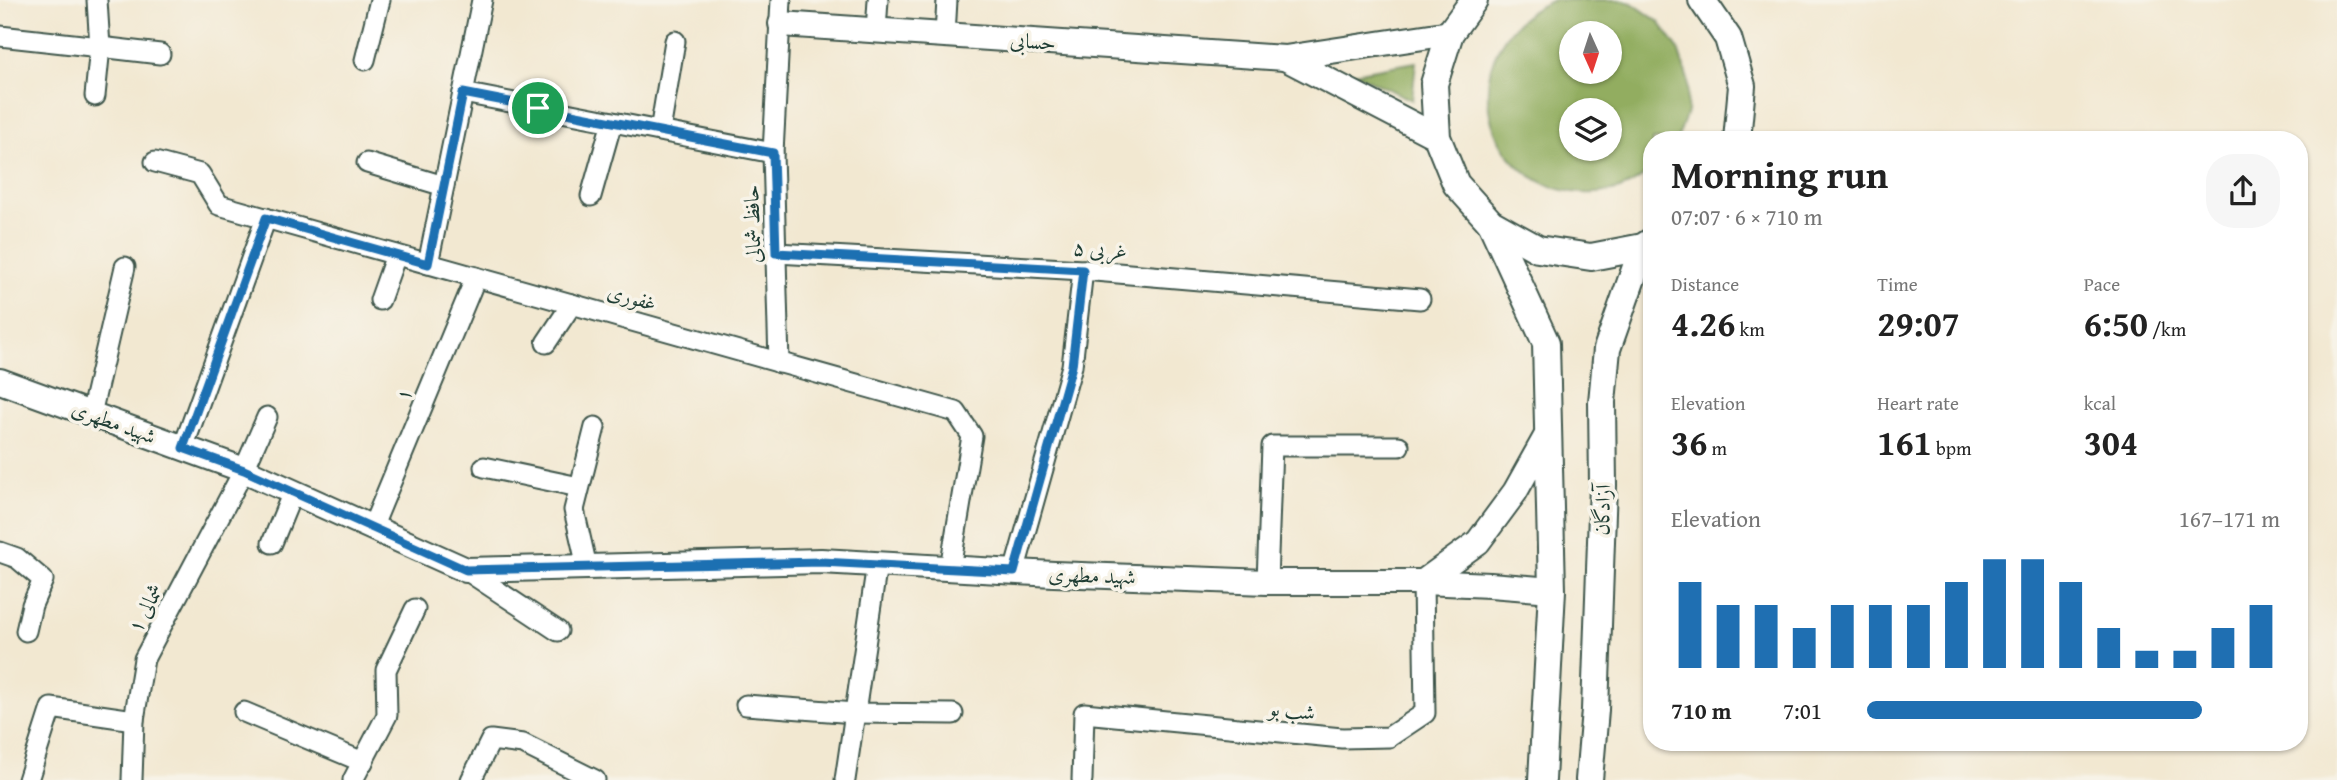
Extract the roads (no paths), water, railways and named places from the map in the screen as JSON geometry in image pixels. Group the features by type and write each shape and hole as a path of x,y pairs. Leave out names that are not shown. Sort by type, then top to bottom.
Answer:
{"main road":[{"path":"1474,0 1450,33 1434,84 1437,137 1456,184 1491,223 1546,343 1552,590 1542,780"},
{"path":"1702,0 1728,38 1742,86 1738,131"},
{"path":"1491,223 1538,249 1591,257 1643,245"},
{"name":"آزادگان","path":"1589,780 1595,710 1602,512 1602,402 1607,349 1643,257"}],"street":[{"path":"95,96 100,47 96,0"},
{"path":"365,60 380,0"},
{"path":"428,264 482,0"},
{"path":"876,31 878,0"},
{"path":"945,36 947,0"},
{"name":"حسابی","path":"781,12 876,31 1285,58 1450,33"},
{"name":"حافظ شمالی","path":"779,363 773,153 781,12"},
{"path":"0,36 160,54"},
{"path":"660,131 676,41"},
{"name":"حسابی","path":"1285,58 1437,137"},
{"path":"463,93 773,153"},
{"path":"591,196 612,122"},
{"name":"غفوری","path":"155,162 200,174 219,205 956,412 972,436 950,568"},
{"path":"367,163 444,186"},
{"path":"183,448 266,218"},
{"name":"۵ غربی","path":"776,253 1083,270 1420,299"},
{"path":"380,300 396,255"},
{"path":"91,414 125,267"},
{"path":"1014,572 1072,366 1083,270"},
{"name":"۱","path":"372,528 476,277"},
{"path":"546,343 572,304"},
{"name":"شهید مطهری","path":"0,381 244,470 466,570 821,562 1267,582 1423,582 1552,590"},
{"name":"۱ شمالی","path":"132,780 134,720 144,659 244,470 267,417"},
{"path":"587,568 574,510 595,428"},
{"path":"1423,582 1478,542 1515,492 1548,433"},
{"path":"1267,582 1272,446 1399,446"},
{"path":"484,467 579,487"},
{"path":"271,543 293,492"},
{"path":"0,552 18,558 43,580 32,605 26,631"},
{"path":"845,780 877,564"},
{"path":"466,570 558,631"},
{"name":"شب بو","path":"1082,780 1084,713 1342,738 1388,737 1425,713 1423,582"},
{"path":"353,780 387,715 386,670 415,609"},
{"path":"746,705 855,712 953,714"},
{"path":"29,780 51,708 134,720"},
{"path":"244,712 363,762"},
{"path":"471,780 491,740 523,744 595,780"}]}
